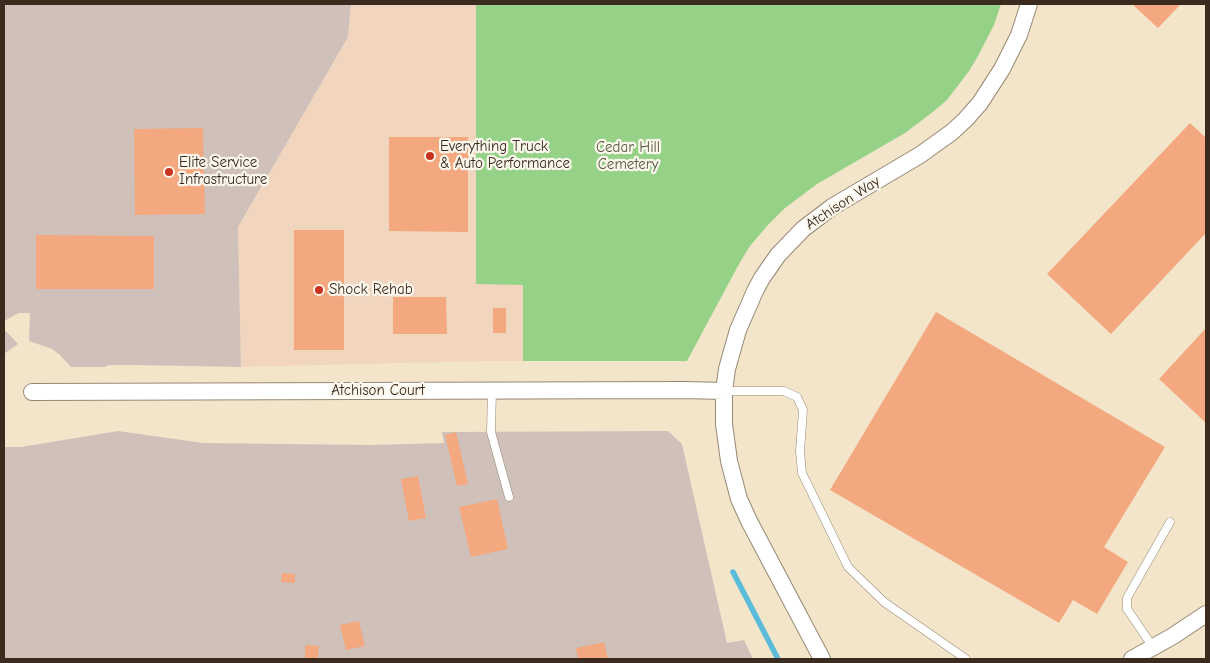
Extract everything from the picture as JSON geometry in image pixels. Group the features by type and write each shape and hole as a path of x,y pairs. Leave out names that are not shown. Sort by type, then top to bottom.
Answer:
{"street":[{"name":"Atchison Way","path":"822,659 749,521 739,499 726,450 724,391 727,369 738,330 762,278 787,244 812,221 920,155 952,132 966,119 992,86 1005,63 1019,35 1029,4"},
{"name":"Atchison Court","path":"32,392 724,391"},
{"path":"1132,659 1206,614"}],"lane":[{"path":"492,390 490,432 509,497"},
{"path":"724,391 784,391 797,397 803,410 800,451 802,473 848,567 884,602 966,659"},
{"path":"1153,647 1127,609 1127,598 1170,522"}],"shaded area":[{"name":"Elite Service Infrastructure","path":"4,4 351,4 348,37 238,227 241,367 109,365 105,367 71,367 52,349 29,341 30,313 19,313 4,321"},
{"path":"351,4 476,4 476,284 523,284 523,361 241,367 238,227 348,37"},
{"path":"4,329 18,344 4,354"},
{"path":"118,431 203,443 370,445 444,443 442,432 668,431 682,444 727,643 744,640 753,659 4,659 4,447 21,447"}],"green space":[{"name":"Cedar Hill Cemetery","path":"476,4 1001,4 994,25 978,56 947,100 905,133 817,184 785,208 767,226 750,246 739,264 687,361 523,361 523,285 476,284"}],"building":[{"path":"1132,4 1181,4 1158,28"},
{"path":"1190,123 1206,138 1206,233 1111,334 1047,274"},
{"name":"Elite Service Infrastructure","path":"203,128 205,214 135,215 134,129"},
{"path":"389,137 468,137 468,232 389,231"},
{"name":"Shock Rehab","path":"294,230 344,230 344,350 294,350"},
{"path":"36,235 154,236 154,289 36,289"},
{"path":"393,297 446,297 447,334 393,334"},
{"path":"493,308 506,308 506,333 493,333"},
{"path":"936,312 1165,447 1104,547 1128,562 1097,614 1073,600 1059,623 830,490"},
{"path":"1206,328 1206,423 1159,379"},
{"path":"456,432 468,484 457,486 445,435"},
{"path":"418,476 426,518 409,521 401,479"},
{"path":"497,499 508,549 471,557 459,507"},
{"path":"282,573 295,574 295,583 281,582"},
{"path":"359,621 365,646 346,650 340,625"},
{"path":"604,642 608,659 578,659 576,648"},
{"path":"305,645 319,646 318,659 305,659"}],"waterway":[{"path":"733,572 778,659"}],"place":[{"name":"Everything Truck & Auto Performance","path":"430,156"},
{"name":"Elite Service Infrastructure","path":"169,172"},
{"name":"Shock Rehab","path":"319,290"}]}
